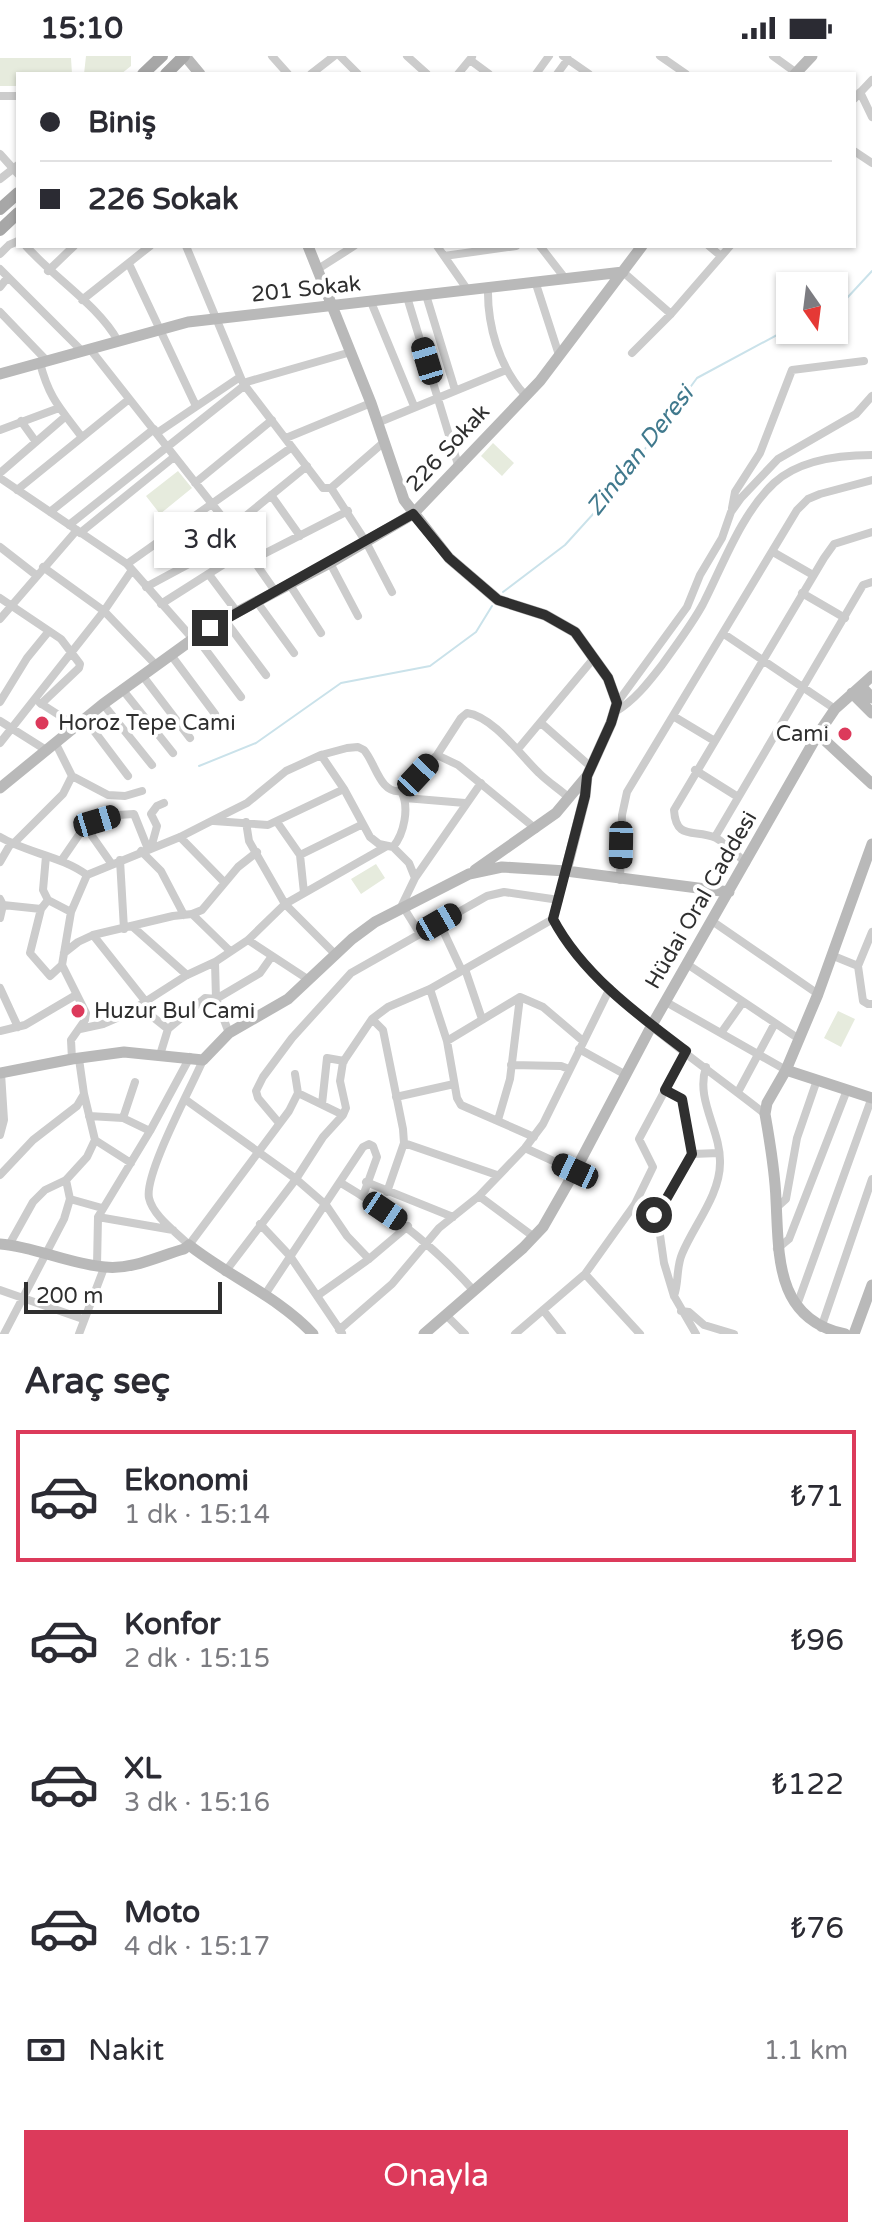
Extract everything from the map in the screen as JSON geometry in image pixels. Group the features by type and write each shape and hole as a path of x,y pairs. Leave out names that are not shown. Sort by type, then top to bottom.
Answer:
{"main road":[{"path":"145,72 162,56"},
{"path":"168,72 185,56"},
{"path":"0,209 16,195"},
{"path":"0,230 16,215"}],"street":[{"path":"185,56 198,72"},
{"path":"272,56 286,72"},
{"path":"407,56 425,72"},
{"path":"660,56 683,72"},
{"path":"773,56 796,72"},
{"path":"798,72 812,56"},
{"path":"314,72 334,57 355,72"},
{"path":"471,58 487,72"},
{"path":"565,58 586,72"},
{"path":"872,80 857,96 872,117"},
{"path":"0,154 16,169 0,179"},
{"path":"28,248 48,271 112,329 118,341"},
{"path":"48,271 72,248"},
{"path":"82,300 148,248"},
{"path":"187,248 243,382 323,488 331,488 384,442"},
{"path":"309,248 371,403 404,500 413,514 449,558 498,600 545,615 575,632 608,678 616,708"},
{"path":"318,269 351,248"},
{"path":"438,248 467,289"},
{"path":"444,256 494,248"},
{"path":"542,248 564,277"},
{"name":"226 Sokak","path":"2,783 155,664 194,638 413,514 540,381 641,248"},
{"path":"711,248 721,256"},
{"path":"632,353 671,314 728,248"},
{"path":"129,264 196,406"},
{"path":"0,269 86,350 233,530 275,591"},
{"path":"623,272 671,314"},
{"name":"201 Sokak","path":"0,374 188,322 623,272"},
{"path":"0,287 8,277"},
{"path":"535,281 559,355"},
{"path":"488,287 487,300 497,350 506,370 525,395"},
{"path":"426,295 455,390"},
{"path":"407,297 459,469"},
{"path":"371,302 414,406"},
{"path":"0,312 44,362 46,386 81,436"},
{"path":"50,512 155,431 196,406 243,382 351,352"},
{"path":"427,361 445,356"},
{"path":"225,1272 296,1179 323,1137 343,1115 346,1108 340,1081 344,1061 372,1019 388,1007 430,989 553,919 589,772 616,708 687,607 700,575 722,538 735,492 760,453 792,370 864,361"},
{"path":"377,423 506,370"},
{"path":"0,619 75,529 166,446 243,382"},
{"path":"731,512 778,459 856,414 872,396"},
{"path":"17,490 128,400"},
{"path":"286,438 371,403"},
{"path":"0,430 59,408"},
{"path":"66,416 0,475 17,490 130,567 194,638 241,697"},
{"path":"195,483 272,420"},
{"path":"21,421 36,442"},
{"path":"38,702 71,651 104,611 130,567 292,447"},
{"path":"616,708 629,703 680,640 748,517 774,484 787,474 828,459 872,455"},
{"path":"75,529 174,457"},
{"path":"146,587 200,558 307,466"},
{"path":"620,880 622,815 627,792 797,510 808,499 872,480"},
{"path":"331,488 348,511 392,592"},
{"path":"271,495 300,536"},
{"path":"254,559 348,511"},
{"path":"746,863 715,837 685,832 678,826 674,810 713,740 834,544 872,532"},
{"path":"0,547 104,611 155,664"},
{"path":"161,604 210,576 246,550"},
{"path":"773,552 813,575"},
{"path":"330,563 358,616"},
{"path":"210,576 237,612"},
{"path":"715,837 863,585 872,582"},
{"path":"290,585 321,633"},
{"path":"802,593 845,618"},
{"path":"0,598 49,631 80,664 12,727 0,743"},
{"path":"257,602 294,653"},
{"path":"224,619 266,675"},
{"path":"0,702 27,658 49,631"},
{"path":"724,634 835,709"},
{"path":"171,655 215,714"},
{"path":"518,749 594,658"},
{"path":"142,675 190,738"},
{"name":"Hüdai Oral Caddesi","path":"424,1334 543,1227 652,1025 818,734 835,709 872,676"},
{"path":"122,689 173,753"},
{"path":"856,689 872,698"},
{"path":"856,689 872,713"},
{"path":"38,702 81,723 128,776"},
{"path":"103,704 152,765"},
{"path":"80,1029 103,1024 215,962 248,940 285,904 390,846 403,831 403,795 467,713 480,717 568,797"},
{"path":"673,716 713,740"},
{"path":"0,721 50,746 72,776 108,795 125,796 142,791"},
{"path":"541,723 589,772"},
{"path":"818,734 872,784"},
{"path":"295,1074 298,1093 289,1111 184,1249 125,1267 100,1267 4,1244 33,1202 45,1190 66,1180 87,1157 95,1140 71,1040 80,1029 86,1013 62,965 71,912 87,875 180,837 247,803 286,771 321,755 358,747 369,757 386,789 403,795 465,803"},
{"path":"321,755 370,837 379,844 390,846 409,863 415,878"},
{"path":"437,755 458,765 536,829"},
{"path":"695,770 738,797"},
{"path":"313,1334 299,1319 189,1245 158,1213 149,1197 162,1150 203,1060 229,1033 288,999 352,939 375,922 469,874 536,829 556,813 589,772"},
{"path":"0,862 12,844 63,794 72,776"},
{"path":"420,934 402,905 415,878 481,783"},
{"path":"209,822 246,822 254,825 277,822 344,789"},
{"path":"147,849 157,826 152,811 164,803"},
{"path":"61,861 85,826 118,815 134,814 147,849 188,914 229,950"},
{"path":"246,822 249,841 285,904 336,955"},
{"path":"277,822 300,855 304,893"},
{"path":"300,855 363,824"},
{"path":"85,826 116,862 128,928 187,975"},
{"path":"0,837 61,861 87,875"},
{"path":"180,837 224,882"},
{"path":"845,1334 821,1328 808,1319 797,1305 780,1270 765,1114 767,1103 786,1070 818,994 872,844"},
{"path":"63,953 93,935 202,910 224,882 257,852"},
{"path":"46,856 43,890 48,900 71,912"},
{"path":"469,874 502,867 566,871 729,892"},
{"path":"279,1123 258,1098 256,1091 277,1058 351,973 487,896 504,892 559,900"},
{"path":"48,900 41,909 30,953 50,976 62,965"},
{"path":"0,918 1,902 41,909"},
{"path":"553,919 573,951 610,988 765,1114"},
{"path":"712,921 818,994"},
{"path":"439,922 463,970 482,1019"},
{"path":"872,932 858,966 863,1001 872,1004"},
{"path":"93,935 142,1004 168,1029"},
{"path":"248,940 309,980"},
{"path":"831,955 858,966"},
{"path":"160,1055 168,1029 205,998 216,999 260,973 272,956"},
{"path":"215,962 216,999 229,1033"},
{"path":"687,964 799,1039"},
{"path":"0,988 18,1027"},
{"path":"260,1224 290,1256 341,1332 392,1284 439,1228 479,1196 534,1137 610,988"},
{"path":"430,989 447,1041 461,1105 534,1137"},
{"path":"0,1031 18,1027 76,995"},
{"path":"447,1041 520,997"},
{"path":"520,997 543,1007 581,1045 626,1075"},
{"path":"498,1120 510,1079 520,997"},
{"path":"666,1002 786,1070 872,1098 797,1305"},
{"path":"721,1033 743,1002"},
{"path":"372,1019 383,1030 404,1143 387,1192"},
{"path":"738,1092 775,1023"},
{"path":"515,1334 585,1274 635,1204 653,1167 639,1139 686,1051"},
{"path":"0,1135 4,1120 0,1073 124,1052 203,1060"},
{"path":"79,1334 100,1267 100,1212 150,1131 190,1057"},
{"path":"322,1104 327,1058 344,1061"},
{"path":"511,1065 561,1066 569,1069"},
{"path":"674,1296 680,1257 717,1184 719,1153 702,1080 706,1067"},
{"path":"776,1208 786,1199 797,1138 817,1080"},
{"path":"123,1118 135,1082"},
{"path":"396,1097 454,1084"},
{"path":"656,1217 692,1154 682,1099 665,1090"},
{"path":"777,1249 789,1239 847,1090"},
{"path":"298,1093 343,1115"},
{"path":"0,1175 33,1140 77,1106 84,1094"},
{"path":"186,1100 296,1179 326,1205 347,1236 369,1259"},
{"path":"89,1116 123,1118 150,1131"},
{"path":"95,1140 131,1163"},
{"path":"404,1143 497,1175"},
{"path":"264,1296 363,1147 369,1144 377,1157 363,1196"},
{"path":"525,1148 575,1171"},
{"path":"692,1154 719,1153"},
{"path":"821,1328 872,1179"},
{"path":"9,1333 23,1298 64,1219 70,1199 66,1180"},
{"path":"366,1182 453,1217"},
{"path":"341,1183 408,1226 474,1291"},
{"path":"479,1196 534,1237"},
{"path":"70,1199 100,1212 174,1230"},
{"path":"635,1204 656,1217 661,1230 664,1263 674,1296 696,1334"},
{"path":"317,1296 408,1226"},
{"path":"585,1274 640,1334"},
{"path":"854,1334 872,1285"},
{"path":"0,1290 83,1319"},
{"path":"543,1310 562,1334"},
{"path":"681,1311 689,1312 704,1325 734,1334"},
{"path":"446,1315 465,1334"}],"shaded area":[{"path":"86,56 131,56 131,66 124,72 84,72"},
{"path":"0,58 71,58 72,72 16,72 16,86 0,86"},
{"path":"493,443 514,463 502,476 481,456"},
{"path":"178,471 192,488 160,514 146,496"},
{"path":"376,864 385,878 361,894 351,879"},
{"path":"838,1011 855,1019 841,1047 824,1038"}],"waterway":[{"name":"Zindan Deresi","path":"848,297 872,271"},
{"name":"Zindan Deresi","path":"503,592 565,545 614,491 697,378 776,336"},
{"name":"Zindan Deresi","path":"199,766 256,743 341,683 430,666 476,632 492,606"}],"place":[{"name":"Horoz Tepe Cami","path":"42,723"},
{"name":"Cami","path":"845,734"},
{"name":"Huzur Bul Cami","path":"78,1011"}],"route":[{"path":"210,628 413,514 449,558 498,600 545,615 575,632 608,678 617,703 587,776 585,796 553,919 573,951 610,988 686,1051 665,1090 682,1099 692,1154 656,1217 654,1215"}]}
